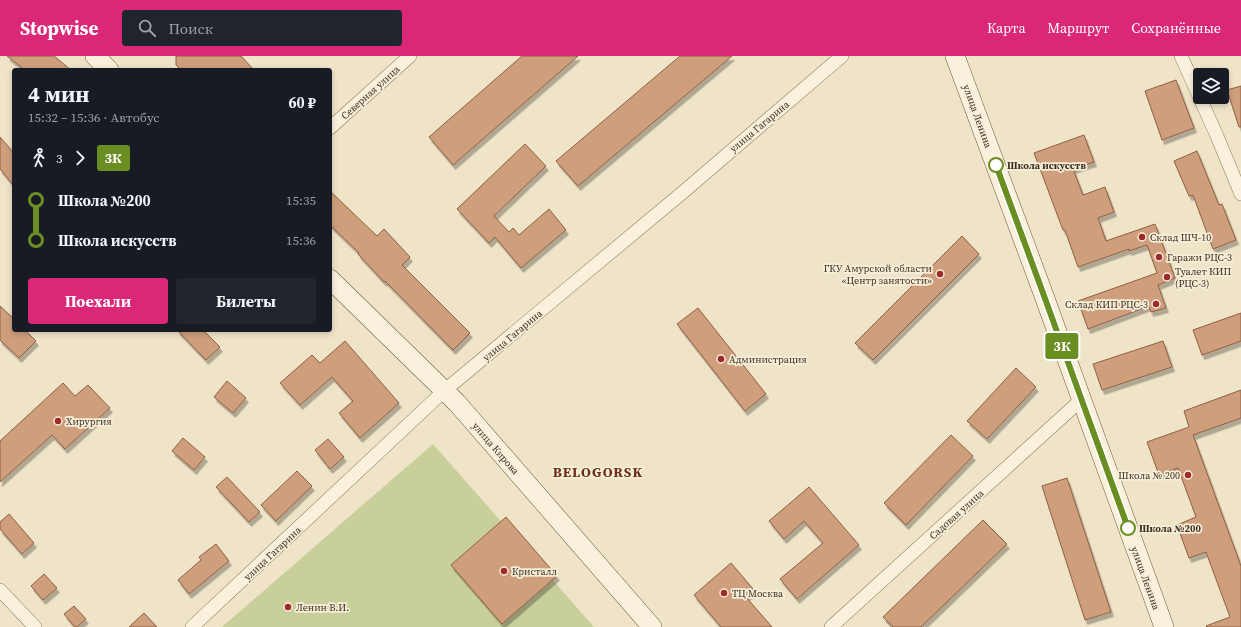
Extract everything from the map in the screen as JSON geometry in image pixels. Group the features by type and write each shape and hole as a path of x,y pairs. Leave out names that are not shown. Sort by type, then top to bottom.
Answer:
{"street":[{"path":"95,56 107,68"},
{"name":"Северная улица","path":"332,126 410,56"},
{"name":"улица Гагарина","path":"192,627 444,391 842,56"},
{"name":"улица Ленина","path":"955,56 1164,627"},
{"path":"1181,56 1241,194"},
{"name":"улица Кирова","path":"332,281 457,403 652,627"},
{"name":"Садовая улица","path":"831,627 1081,400"},
{"path":"0,590 35,627"}],"green space":[{"path":"433,444 594,627 222,627"}],"building":[{"path":"7,56 54,56 69,68 22,68"},
{"path":"176,56 241,56 252,68 179,68 176,65"},
{"path":"522,56 578,56 453,165 429,137"},
{"path":"680,56 732,56 578,186 556,161"},
{"path":"1176,80 1194,128 1162,140 1145,91"},
{"path":"1241,86 1241,127 1239,127 1229,96 1229,89"},
{"path":"1084,135 1094,162 1073,169 1083,195 1105,187 1114,212 1098,218 1106,241 1155,224 1175,278 1158,285 1166,308 1151,312 1149,306 1088,329 1078,301 1157,273 1147,245 1129,251 1129,249 1078,267 1034,153"},
{"path":"0,137 12,151 12,184 0,169"},
{"path":"525,144 546,166 494,216 509,232 513,228 519,235 549,209 566,230 521,268 495,237 489,243 457,209"},
{"path":"1197,151 1219,205 1222,204 1236,240 1213,249 1193,195 1189,196 1174,161"},
{"path":"332,193 377,236 384,229 410,257 402,265 470,333 453,350 385,281 384,282 358,254 359,253 332,227"},
{"path":"962,236 979,254 873,360 855,343"},
{"path":"0,306 12,317 12,332 27,332 36,341 19,358 0,340"},
{"name":"Администрация","path":"698,308 766,394 745,411 677,324"},
{"path":"1241,313 1241,341 1202,355 1193,330"},
{"path":"179,332 205,332 220,347 206,360"},
{"path":"345,341 399,403 360,438 339,413 353,401 332,377 300,405 280,383 312,355 320,363"},
{"path":"1163,341 1172,367 1102,390 1093,364"},
{"path":"1016,368 1036,387 987,439 967,421"},
{"path":"227,381 246,398 233,413 214,397"},
{"name":"Хирургия","path":"63,383 75,396 88,385 110,408 65,449 52,435 0,482 0,441"},
{"path":"1241,390 1241,418 1193,435 1241,566 1241,627 1207,627 1206,626 1230,617 1206,552 1189,558 1177,525 1196,517 1178,468 1159,475 1147,442 1189,427 1184,411"},
{"path":"951,435 973,456 906,525 884,503"},
{"path":"183,438 205,457 194,470 172,451"},
{"path":"328,439 344,457 330,469 315,450"},
{"path":"297,471 312,486 276,521 261,505"},
{"path":"227,477 260,512 249,522 216,487"},
{"path":"1067,478 1111,612 1085,620 1042,486"},
{"path":"809,487 859,545 797,599 780,579 823,543 804,521 784,539 769,521"},
{"path":"9,514 34,543 22,554 0,529 0,522"},
{"name":"Кристалл","path":"506,517 557,576 502,624 451,565"},
{"path":"983,520 1007,544 921,627 893,627 883,617"},
{"path":"216,544 229,561 189,594 178,580 201,560 199,557"},
{"name":"ТЦ Москва","path":"731,563 754,590 746,597 772,627 721,627 694,595"},
{"path":"44,574 57,588 43,600 31,586"},
{"path":"74,606 86,619 77,627 75,627 64,614"},
{"path":"144,613 157,627 129,627"}],"bus line":[{"name":"3К","path":"996,165 1128,528"}],"place":[{"name":"Школа искусств","path":"996,165"},
{"name":"Склад ШЧ-10","path":"1142,237"},
{"name":"Гаражи РЦС-3","path":"1159,257"},
{"name":"ГКУ Амурской области «Центр занятости»","path":"940,274"},
{"name":"Туалет КИП (РЦС-3)","path":"1167,277"},
{"name":"Склад КИП РЦС-3","path":"1156,304"},
{"name":"Администрация","path":"721,359"},
{"name":"Хирургия","path":"58,421"},
{"name":"Школа № 200","path":"1188,475"},
{"name":"Школа №200","path":"1128,528"},
{"name":"Кристалл","path":"504,571"},
{"name":"ТЦ Москва","path":"724,593"},
{"name":"Ленин В.И.","path":"288,607"}],"district":[{"name":"BELOGORSK","path":"598,472"}]}
